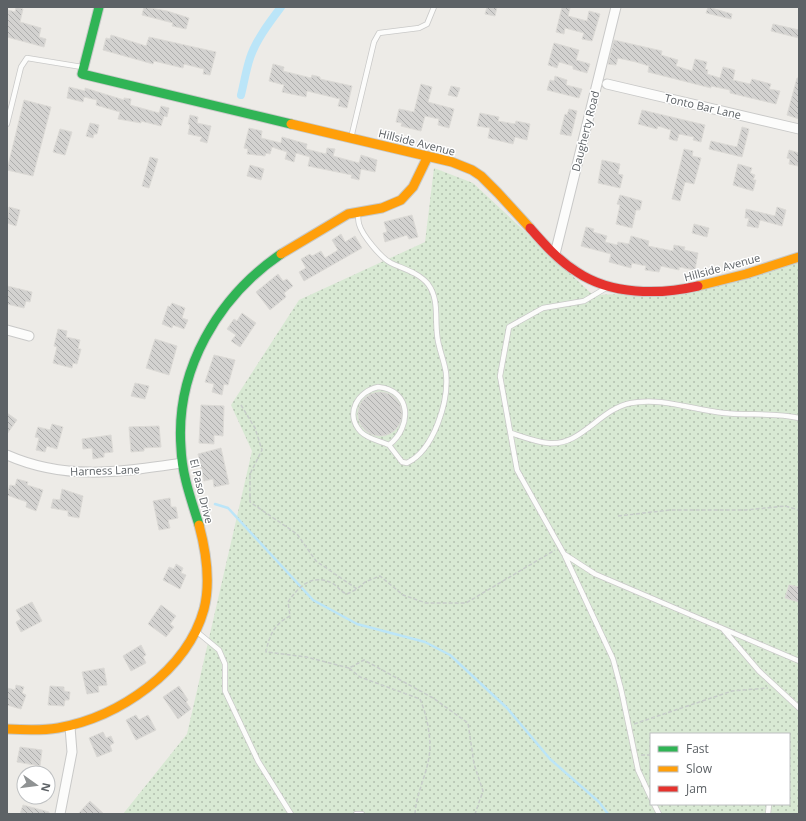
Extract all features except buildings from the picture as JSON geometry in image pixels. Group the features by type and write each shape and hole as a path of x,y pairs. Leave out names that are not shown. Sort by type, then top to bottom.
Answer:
{"street":[{"path":"83,71 99,7"},
{"name":"Daugherty Road","path":"555,254 616,7"},
{"name":"Hillside Avenue","path":"83,71 452,162 472,170 489,184 555,254 581,275 608,286 658,293 690,290 799,257"},
{"name":"Tonto Bar Lane","path":"607,84 799,129"},
{"name":"El Paso Drive","path":"7,729 27,731 70,727 123,704 148,688 171,668 187,646 195,630 200,619 207,592 205,564 200,531 182,463 180,438 182,407 186,386 203,339 217,315 250,277 286,250 350,213 381,208 400,202 414,187 428,156"},
{"path":"7,330 29,336"},
{"name":"Harness Lane","path":"7,455 42,468 77,473 135,470 182,463"},
{"path":"60,814 72,752 70,727"}],"lane":[{"path":"351,138 374,42 379,33 419,28 427,24 434,7"},
{"path":"7,124 21,67 27,58 83,71"},
{"path":"358,212 359,225 376,251 387,260 422,279 432,290 436,306 438,341 444,360 447,388 445,402 430,439 421,454 407,463 402,462 389,445 361,432 356,424 354,416 354,406 360,396 370,389 386,388 397,394 404,404 405,420 396,440 389,445"},
{"path":"608,286 584,301 543,308 509,327 500,376 517,470 564,554 613,659 630,727 638,770 650,796"},
{"path":"510,433 549,444 560,443 583,433 608,411 621,405 645,401 661,402 722,413 776,414 799,418"},
{"path":"564,554 595,574 799,662"},
{"path":"722,628 759,672 799,708"},
{"path":"195,630 219,650 225,664 225,691 258,761 291,814"},
{"path":"654,805 659,814"},
{"path":"356,814 362,814"}],"path":[{"path":"241,405 254,428 262,450 250,474 250,502 297,534 316,561 357,589"},
{"path":"618,516 670,510 746,510 785,506 799,510"},
{"path":"415,814 416,803 430,756 427,716 420,699 360,677 349,668 306,657 266,652 269,634 283,619 290,616 288,602 294,593 308,581 320,579 332,584 342,593 347,594 357,589 365,582 380,576 403,595 426,603 466,603 560,547"},
{"path":"349,668 364,660 433,698 468,723 474,764 483,791 475,814"},
{"path":"630,727 639,721 697,704 732,691 776,687"},
{"path":"635,754 650,755"}],"green space":[{"path":"434,168 473,183 593,295 658,293 799,257 799,814 123,814 187,734 252,451 231,405 299,300 425,242"}],"waterway":[{"path":"241,95 247,67 253,51 263,32 281,7"},
{"path":"215,504 228,508 313,600 357,624 425,642 450,655 507,708 550,759 599,802 608,814"}],"traffic: fast":[{"path":"99,7 82,74 291,124"},
{"path":"199,525 185,477 181,448 181,419 185,391 193,364 205,338 220,314 238,291 258,271 281,254"}],"traffic: slow":[{"path":"291,124 452,162 472,170 481,176 530,228"},
{"path":"281,254 348,214 382,208 401,200 413,187 428,156"},
{"path":"698,286 746,274 799,257"},
{"path":"7,729 45,730 81,722 127,702 148,688 166,671 183,652 195,631 204,609 207,588 207,566 199,525"}],"traffic: jam":[{"path":"530,228 564,263 590,280 620,289 652,292 698,286"}]}
